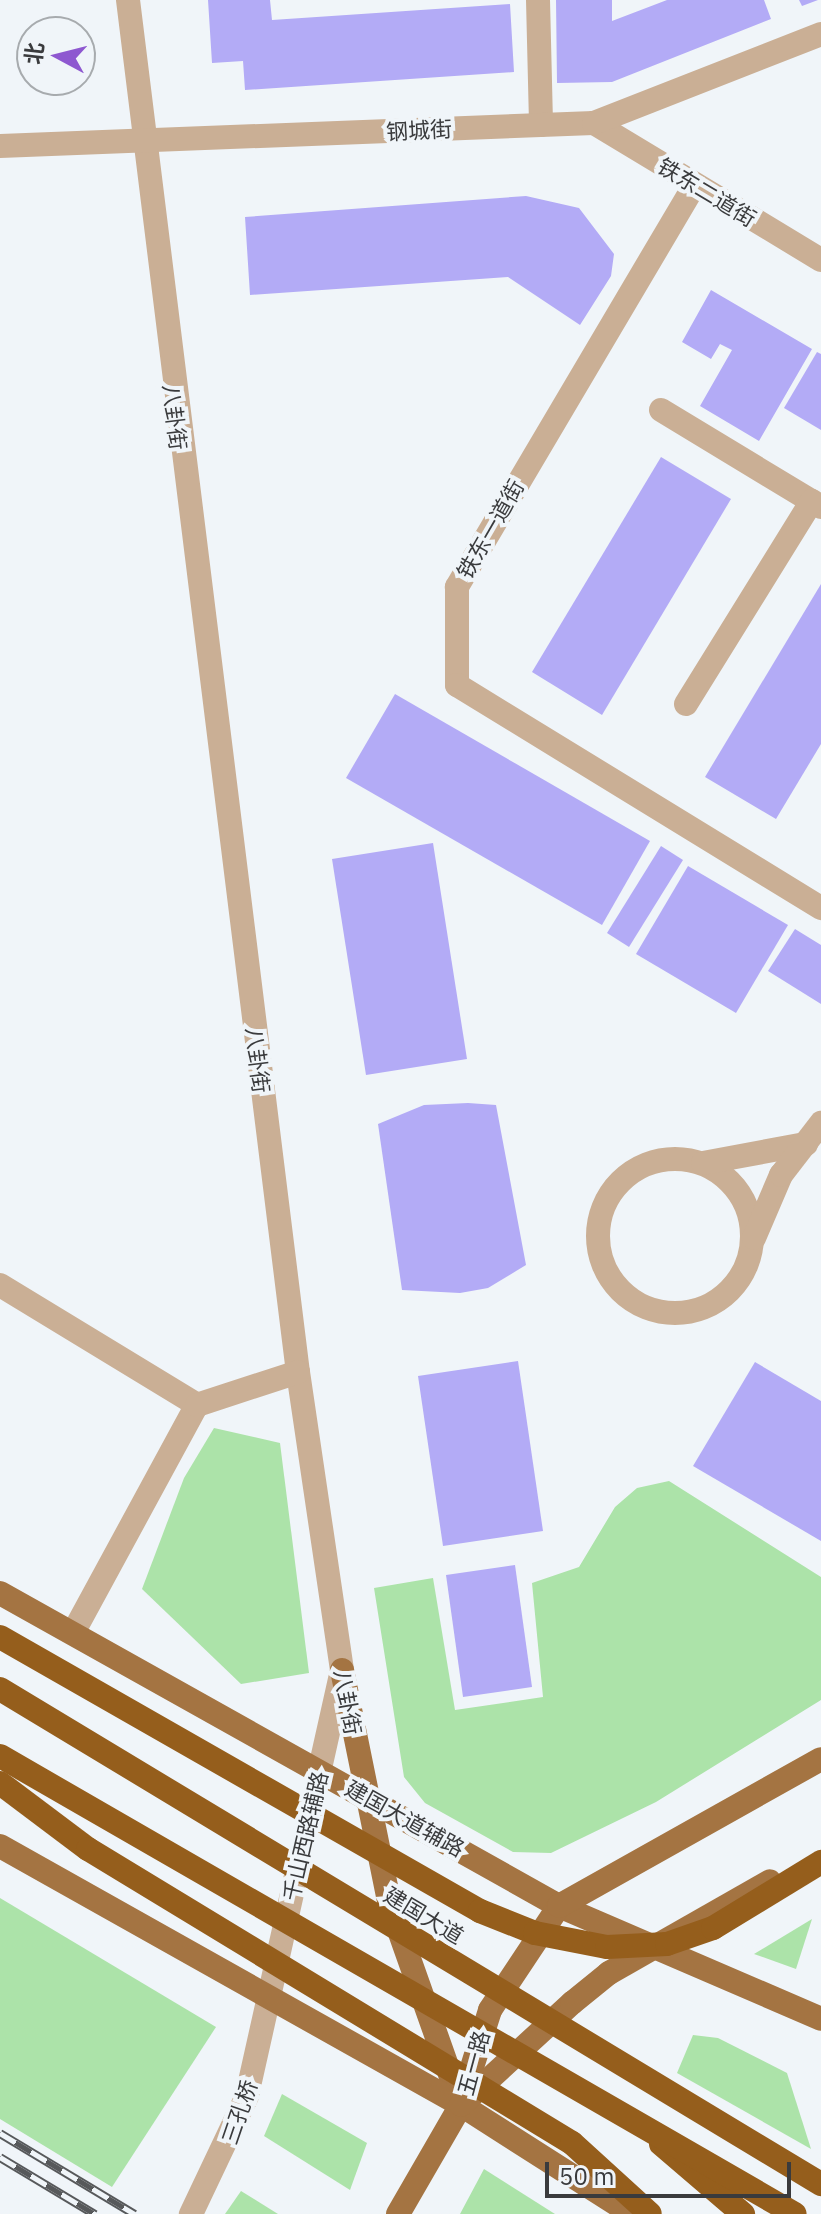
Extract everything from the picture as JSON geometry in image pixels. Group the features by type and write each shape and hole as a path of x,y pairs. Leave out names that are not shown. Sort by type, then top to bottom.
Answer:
{"highway":[{"path":"0,1637 480,1911 535,1933 607,1947 667,1944 713,1928 821,1862"},
{"name":"建国大道","path":"0,1689 821,2184"},
{"path":"0,1756 795,2214"},
{"path":"0,1783 88,1849 572,2143 650,2214"},
{"path":"626,2114 743,2214"}],"main road":[{"name":"建国大道辅路","path":"0,1593 319,1771 365,1793 559,1906 648,1949 821,2019"},
{"name":"八卦街","path":"342,1670 389,1902 461,2105"},
{"name":"五一路","path":"461,2105 490,2010 559,1906 821,1759"},
{"path":"0,1846 268,2002 461,2105 632,2214"},
{"name":"五一路","path":"461,2105 609,1973 821,1852"},
{"path":"398,2214 461,2105"}],"street":[{"name":"八卦街","path":"128,0 140,143 298,1372 342,1670"},
{"path":"538,0 541,125"},
{"name":"钢城街","path":"0,146 140,143 594,123 821,34"},
{"name":"铁东二道街","path":"594,123 821,260"},
{"name":"铁东一道街","path":"694,186 457,587 457,685 821,908"},
{"path":"661,410 817,504 686,704"},
{"path":"806,1144 703,1163 653,1162 611,1192 598,1243 604,1268 640,1306 690,1312 733,1288 781,1175 806,1144 821,1123"},
{"path":"703,1163 741,1195 752,1242"},
{"path":"0,1285 197,1405"},
{"path":"73,1633 197,1405 298,1372"},
{"name":"千山西路辅路","path":"268,2002 342,1670"},
{"name":"三孔桥","path":"191,2214 247,2096 268,2002"}],"green space":[{"path":"214,1428 280,1443 309,1673 241,1684 142,1589 184,1478"},
{"path":"669,1481 821,1577 821,1700 656,1802 551,1853 513,1852 425,1803 404,1777 374,1588 433,1578 455,1710 543,1697 532,1583 579,1567 615,1507 637,1488"},
{"path":"0,1898 216,2027 112,2187 0,2119"},
{"path":"812,1919 796,1969 754,1954"},
{"path":"693,2035 718,2038 787,2073 811,2149 677,2073"},
{"path":"282,2094 367,2143 350,2190 264,2136"},
{"path":"484,2169 555,2214 460,2214"},
{"path":"241,2191 278,2214 225,2214"}],"building":[{"path":"208,0 270,0 272,20 510,4 514,72 245,90 243,61 212,63"},
{"path":"556,0 612,0 612,21 667,0 764,0 771,19 612,82 557,83"},
{"path":"799,0 818,0 802,6"},
{"path":"526,196 579,208 614,254 611,276 580,325 508,277 250,295 245,217"},
{"path":"711,290 812,349 759,441 700,406 732,350 720,344 711,359 682,342"},
{"path":"817,352 821,354 821,430 784,408"},
{"path":"661,457 731,499 602,715 532,672"},
{"path":"821,584 821,744 776,819 705,777"},
{"path":"395,694 650,841 602,925 346,778"},
{"path":"433,843 467,1059 366,1075 332,859"},
{"path":"661,846 683,860 629,947 607,933"},
{"path":"688,866 788,925 736,1013 636,954"},
{"path":"795,929 821,945 821,1004 768,971"},
{"path":"424,1105 496,1105 526,1265 488,1288 460,1293 402,1290 378,1124"},
{"path":"518,1361 543,1531 443,1546 418,1376"},
{"path":"755,1362 821,1401 821,1541 693,1466"},
{"path":"515,1565 532,1687 463,1697 446,1575"}],"railway":[{"path":"0,2133 135,2214"},
{"path":"0,2157 95,2214"}]}
